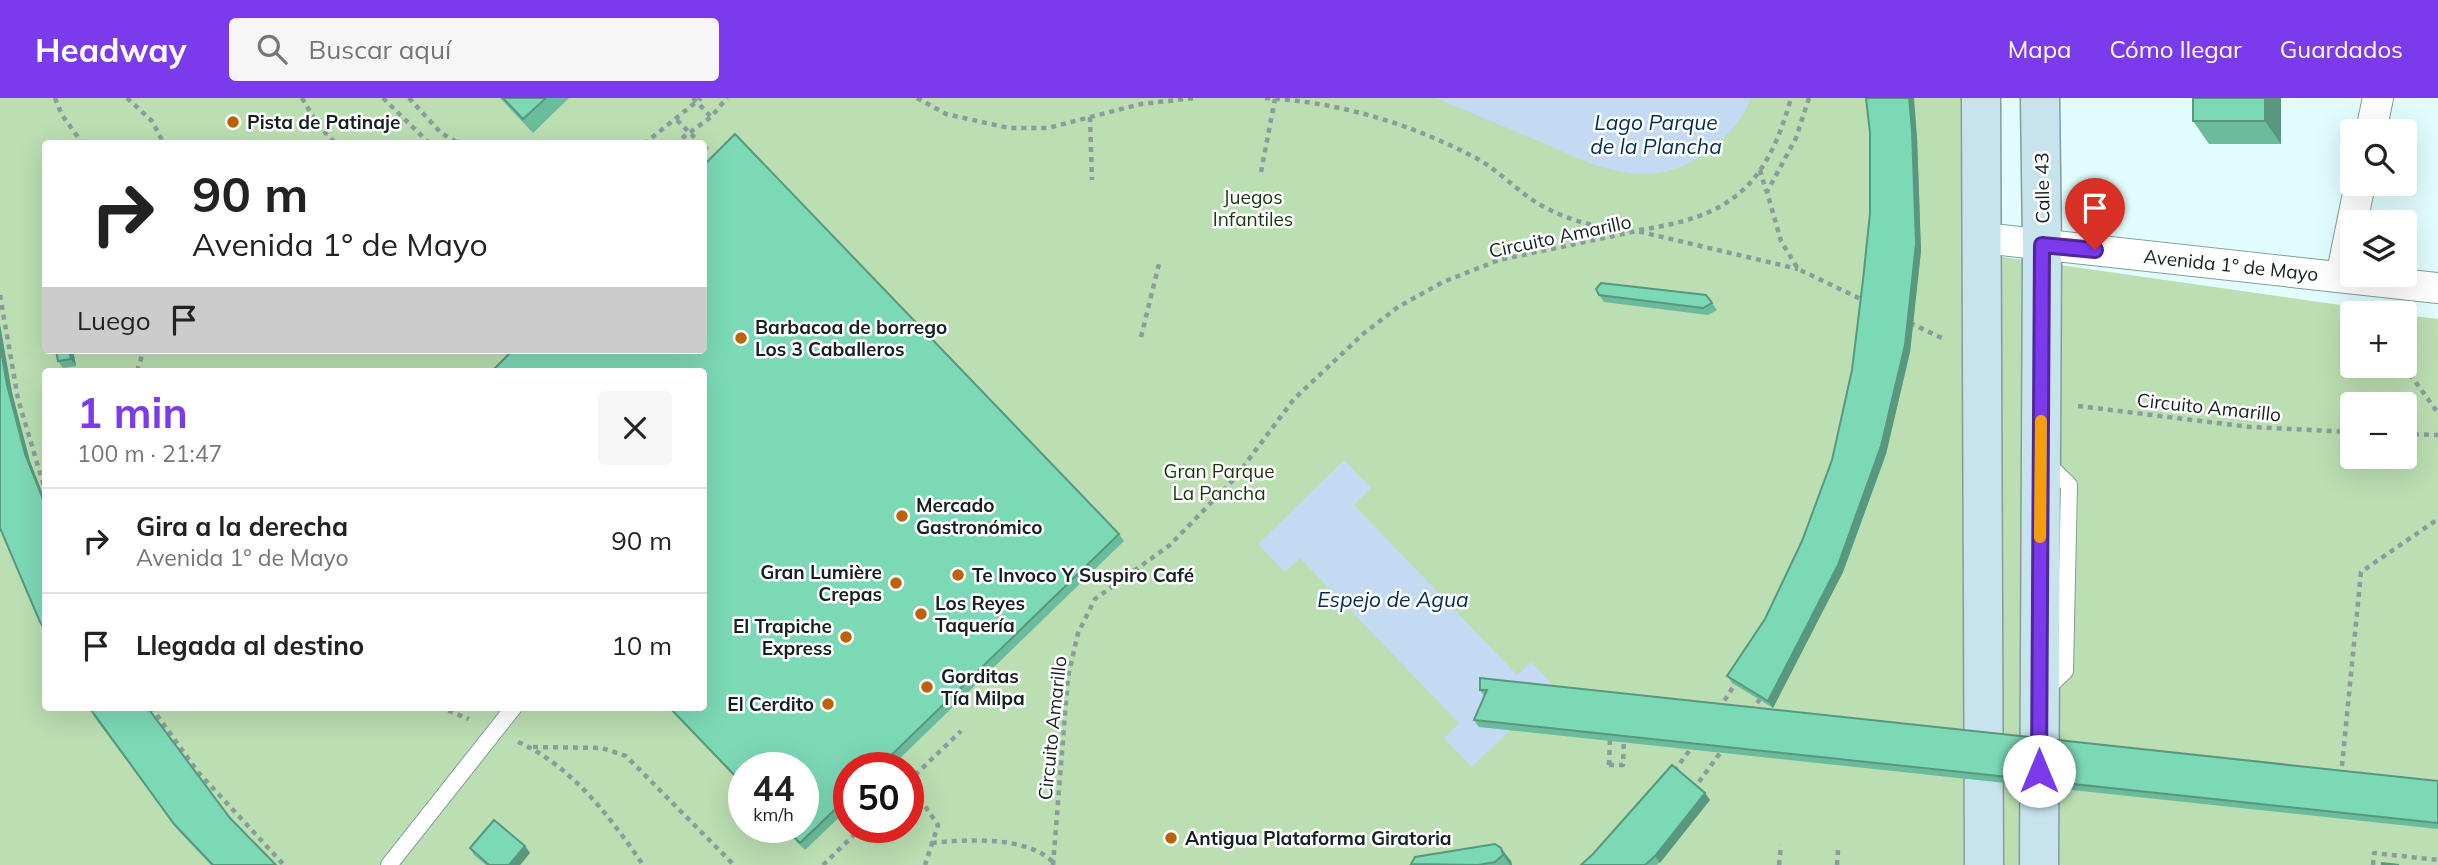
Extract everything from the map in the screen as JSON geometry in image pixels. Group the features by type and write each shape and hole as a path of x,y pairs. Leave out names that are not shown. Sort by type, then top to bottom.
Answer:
{"main road":[{"path":"1981,98 1984,865"},
{"name":"Calle 43","path":"2039,865 2042,245 2040,98"}],"street":[{"path":"2374,119 2378,98"},
{"name":"Avenida 1° de Mayo","path":"1983,238 2340,277"},
{"name":"Avenida 1° de Mayo","path":"2417,286 2438,288"}],"lane":[{"path":"389,865 511,711"}],"path":[{"path":"55,98 62,115 80,140"},
{"path":"127,98 152,121 162,140"},
{"path":"302,98 318,125 332,140"},
{"path":"383,98 426,140"},
{"path":"409,98 442,133 453,140"},
{"path":"679,140 711,117 727,98"},
{"path":"917,98 946,114 1009,128 1048,128 1141,104 1195,98"},
{"path":"1265,98 1297,99 1399,123 1476,158 1546,209 1604,229 1637,231 1702,217 1745,191 1768,160 1791,98"},
{"path":"1767,192 1796,138 1809,98"},
{"path":"650,140 677,120 697,99 711,117"},
{"path":"1261,172 1275,99"},
{"path":"1090,117 1092,180"},
{"path":"677,120 697,140"},
{"path":"1760,170 1781,240 1798,269"},
{"name":"Circuito Amarillo","path":"1053,864 1068,677 1078,633 1095,599 1170,545 1234,479 1294,398 1363,334 1398,307 1443,282 1499,260 1637,231 1798,269 1871,304 1872,290"},
{"path":"1141,337 1160,260"},
{"path":"0,295 18,398 42,479"},
{"path":"1903,319 1946,340"},
{"path":"2413,378 2438,413"},
{"name":"Circuito Amarillo","path":"2077,405 2250,428 2340,432"},
{"path":"2417,434 2438,435"},
{"path":"2339,789 2361,572 2438,519"},
{"path":"1713,719 1739,678"},
{"path":"1749,713 1769,683"},
{"path":"1718,710 1728,711"},
{"path":"154,711 198,772 284,865"},
{"path":"448,711 531,747 578,785 617,827 643,865"},
{"path":"1739,712 1763,715"},
{"path":"1610,730 1609,765 1623,765 1625,726"},
{"path":"924,767 961,732"},
{"path":"1672,774 1695,744"},
{"path":"531,747 602,748 626,756 734,865"},
{"path":"1685,801 1724,748"},
{"path":"2327,775 2353,778"},
{"path":"924,805 938,825 925,865"},
{"path":"932,843 973,838 1041,850 1053,864"},
{"path":"823,865 846,843"},
{"path":"1779,865 1781,845"},
{"path":"1837,865 1838,850"},
{"path":"2373,865 2374,853 2438,860"}],"green space":[{"name":"Gran Parque La Pancha","path":"0,98 1961,98 1961,251 2340,305 2340,378 2417,378 2417,316 2438,319 2438,865 0,865"}],"water":[{"name":"Lago Parque de la Plancha","path":"1436,98 1751,98 1735,126 1712,148 1689,163 1667,171 1646,174 1602,167"},
{"name":"Espejo de Agua","path":"1344,460 1371,488 1354,505 1517,675 1531,662 1555,687 1472,767 1444,738 1459,723 1300,558 1285,572 1258,544"}],"building":[{"path":"503,98 546,98 523,119"},
{"path":"1866,98 1909,98 1916,244 1905,345 1881,446 1838,565 1768,701 1727,676 1765,619 1802,541 1832,460 1852,370 1870,213 1870,133"},
{"path":"2193,98 2265,98 2265,121 2193,121"},
{"name":"Mercado Gastronómico","path":"735,134 1119,534 894,752 833,752 833,811 819,825 819,752 728,752 728,768 673,711 707,711 707,368 495,368 509,354 707,354 707,162"},
{"path":"1601,283 1706,295 1712,303 1703,308 1599,295 1596,289"},
{"path":"0,344 7,385 25,454 42,497 42,625 0,528"},
{"path":"57,354 70,354 71,359 58,361"},
{"path":"1480,678 2438,781 2438,823 1474,720 1487,690 1480,690"},
{"path":"92,711 150,711 230,818 276,865 213,865 174,824"},
{"path":"1672,765 1705,793 1655,856 1645,865 1581,865 1593,854"},
{"path":"494,820 525,846 509,865 489,865 470,848"},
{"path":"1495,844 1501,848 1503,855 1495,862 1478,865 1411,864 1415,857"}],"slow traffic":[{"path":"2040,537 2041,421"}],"place":[{"name":"Pista de Patinaje","path":"233,122"},
{"name":"Barbacoa de borrego Los 3 Caballeros","path":"741,338"},
{"name":"Mercado Gastronómico","path":"902,516"},
{"name":"Te Invoco Y Suspiro Café","path":"958,575"},
{"name":"Gran Lumière Crepas","path":"896,583"},
{"name":"Los Reyes Taquería","path":"921,614"},
{"name":"El Trapiche Express","path":"846,637"},
{"name":"Gorditas Tía Milpa","path":"927,687"},
{"name":"El Cerdito","path":"828,704"},
{"name":"Antigua Plataforma Giratoria","path":"1171,838"}],"route":[{"path":"2039,771 2042,245 2095,250"}],"park label":[{"name":"Juegos Infantiles","path":"1253,208"}]}
